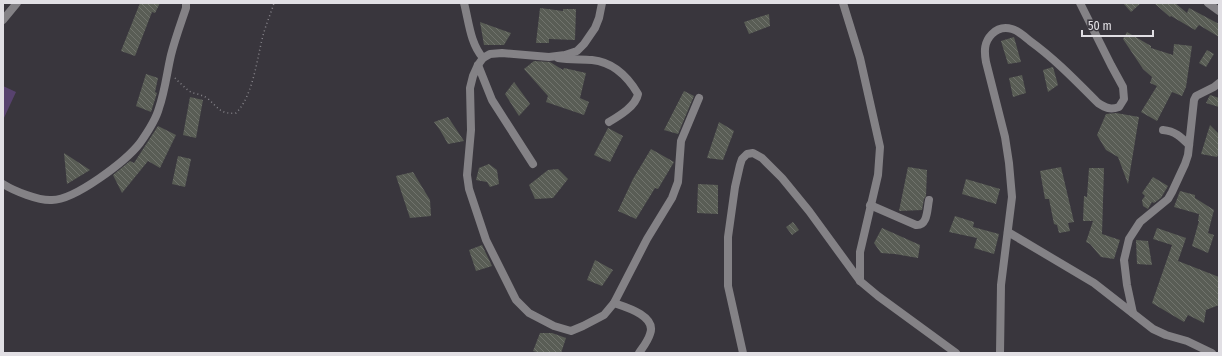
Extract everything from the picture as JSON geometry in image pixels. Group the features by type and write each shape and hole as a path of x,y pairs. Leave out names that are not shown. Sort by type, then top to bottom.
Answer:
{"street":[{"path":"3,20 17,3"},
{"path":"3,184 10,189 35,197 51,200 62,199 93,183 111,170 140,144 159,109 172,53 186,8 186,3"},
{"path":"464,3 472,38 492,100 533,164"},
{"path":"549,57 566,55 577,51 584,44 595,28 602,3"},
{"path":"843,3 860,58 880,148 878,174 860,252 860,281"},
{"path":"1000,353 1001,285 1012,197 1005,137 986,62 985,54 987,39 997,30 1005,28 1018,32 1065,70 1098,103 1112,109 1119,107 1124,99 1123,87 1080,3"},
{"path":"1208,3 1219,12"},
{"path":"609,122 619,116 633,103 638,97 638,94 628,79 619,71 604,62 502,53 490,54 481,62 473,76 470,88 471,130 467,175 469,189 486,240 516,300 529,313 554,326 571,330 583,326 604,315 614,303 647,239 672,198 678,182 681,141 699,98"},
{"path":"1133,313 1124,260 1129,239 1140,222 1168,199 1185,164 1190,145 1194,100 1196,96 1219,83"},
{"path":"1163,130 1170,130 1177,133 1190,145"},
{"path":"743,353 728,286 728,237 735,187 742,159 747,154 753,153 758,155 782,178 809,211 860,281 956,353"},
{"path":"870,205 920,225 924,223 926,219 929,200"},
{"path":"1008,232 1094,283 1153,329 1166,335 1187,341 1212,353"},
{"path":"614,303 635,310 647,320 651,326 650,335 639,353"}],"path":[{"path":"168,71 190,91 208,99 219,110 229,114 236,113 244,102 250,86 264,32 274,3"}],"shaded area":[{"path":"3,86 16,92 3,120"}],"building":[{"path":"140,3 160,3 155,13 152,12 135,56 121,51"},
{"path":"1123,3 1141,3 1131,12"},
{"path":"1154,3 1175,3 1187,13 1189,8 1219,24 1219,37 1199,25 1195,30 1171,16 1170,17"},
{"path":"540,8 563,11 563,9 576,9 575,40 549,39 549,43 536,43"},
{"path":"769,14 770,26 749,34 744,22"},
{"path":"480,22 511,33 504,45 484,45"},
{"path":"1127,32 1151,46 1151,48 1173,55 1174,44 1192,46 1186,87 1182,96 1172,92 1157,121 1141,112 1157,86 1150,83 1152,77 1143,69 1123,39"},
{"path":"1014,37 1021,62 1008,64 1001,41"},
{"path":"1207,50 1214,54 1206,67 1199,63"},
{"path":"534,61 550,62 563,70 564,68 586,73 580,98 589,102 584,115 546,102 548,96 524,69"},
{"path":"1053,67 1058,85 1048,92 1043,70"},
{"path":"146,74 158,78 155,92 157,93 151,112 136,106"},
{"path":"1022,75 1026,93 1013,97 1009,78"},
{"path":"514,82 530,104 519,116 505,94"},
{"path":"684,91 694,96 678,134 664,130"},
{"path":"1210,95 1219,98 1219,107 1206,103"},
{"path":"190,97 203,100 196,138 183,135"},
{"path":"1116,113 1139,117 1128,184 1118,157 1106,150 1097,135 1106,114"},
{"path":"448,117 464,141 448,144 434,122"},
{"path":"719,122 734,131 723,160 707,158"},
{"path":"1210,125 1219,134 1219,152 1217,157 1201,154"},
{"path":"158,126 176,135 160,168 148,161 122,193 113,175 130,161 134,163"},
{"path":"608,128 623,136 610,162 594,155"},
{"path":"651,149 674,162 658,189 655,188 636,219 618,211 633,179"},
{"path":"64,153 90,170 67,184"},
{"path":"178,156 191,159 185,187 172,184"},
{"path":"489,164 497,170 499,184 490,187 487,182 476,180 479,168"},
{"path":"908,167 927,170 926,196 922,210 899,211"},
{"path":"1061,167 1074,222 1068,223 1070,231 1059,233 1057,225 1054,224 1049,199 1045,199 1040,171"},
{"path":"1089,168 1104,168 1102,234 1120,240 1114,259 1101,257 1090,244 1086,242 1093,221 1083,221 1084,196 1087,197"},
{"path":"558,169 568,179 553,198 535,199 529,185 548,170"},
{"path":"413,172 430,200 431,216 410,218 396,176"},
{"path":"1153,177 1168,186 1161,198 1154,203 1152,202 1148,209 1143,206 1142,200 1145,196 1142,193"},
{"path":"966,179 1000,189 996,204 962,194"},
{"path":"698,184 718,185 718,214 697,213"},
{"path":"1180,191 1195,195 1195,198 1214,210 1208,233 1214,235 1208,253 1192,246 1199,221 1199,214 1174,207"},
{"path":"955,216 974,222 973,227 999,234 994,254 974,248 977,238 949,232"},
{"path":"793,222 799,230 792,235 786,227"},
{"path":"882,228 920,245 918,258 881,253 874,243"},
{"path":"1157,228 1186,238 1178,261 1219,277 1219,305 1206,310 1204,323 1188,315 1184,322 1152,303 1172,245 1153,239"},
{"path":"1136,240 1148,241 1152,265 1137,264"},
{"path":"482,245 492,266 476,271 469,250"},
{"path":"595,260 613,270 602,286 587,280"},
{"path":"540,333 552,333 566,338 561,353 540,353 533,351"}]}
